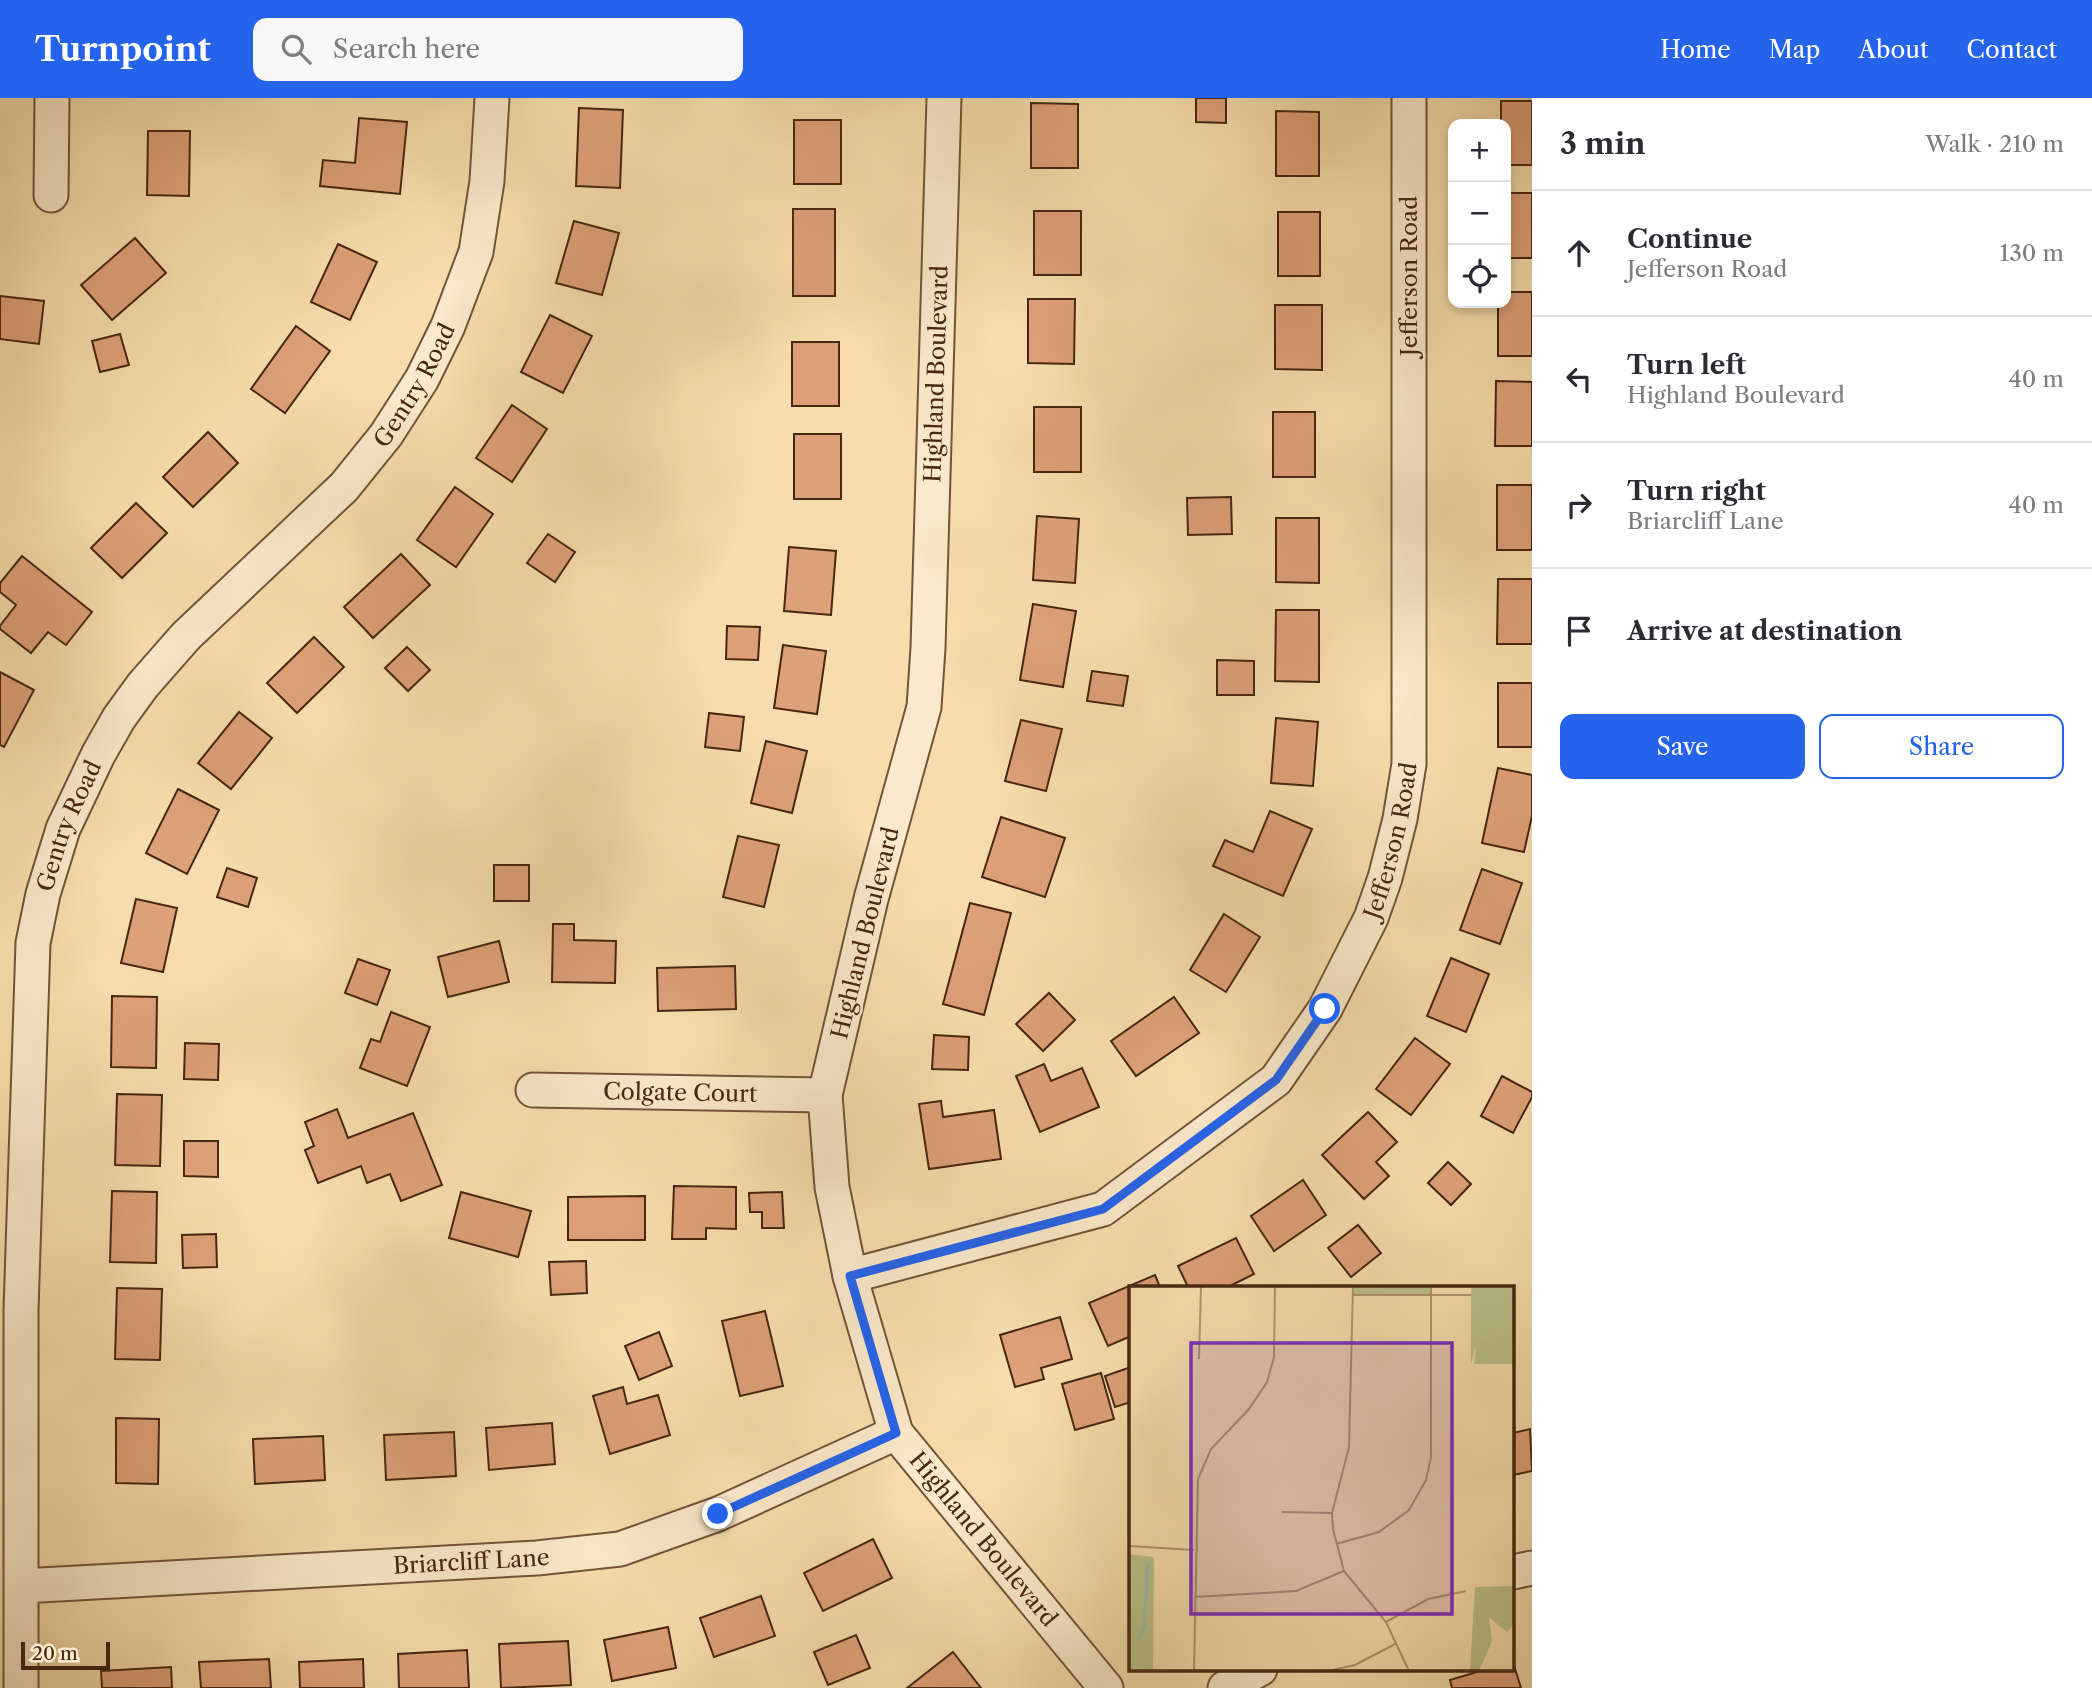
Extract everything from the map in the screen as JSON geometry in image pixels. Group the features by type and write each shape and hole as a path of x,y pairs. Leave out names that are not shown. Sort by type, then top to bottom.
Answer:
{"street":[{"path":"51,195 52,98"},
{"name":"Gentry Road","path":"21,1688 22,1586 10,1310 33,943 43,894 63,829 118,718 186,636 344,486 386,435 422,379 448,326 475,252 487,181 492,98"},
{"name":"Highland Boulevard","path":"944,98 924,707 871,899 825,1095 832,1187 850,1276 896,1433 1106,1688"},
{"name":"Jefferson Road","path":"850,1276 1103,1209 1276,1080 1325,1009 1371,918 1385,878 1409,764 1409,98"},
{"name":"Colgate Court","path":"533,1090 825,1095"},
{"name":"Briarcliff Lane","path":"22,1586 537,1558 620,1549 718,1514 896,1433"},
{"path":"1514,1572 1532,1568"},
{"path":"1225,1688 1258,1670"}],"building":[{"path":"1196,98 1226,98 1226,123 1196,122"},
{"path":"1501,101 1532,101 1532,165 1511,165 1511,119 1501,119"},
{"path":"1031,103 1078,104 1078,168 1031,168"},
{"path":"579,108 623,110 620,188 576,186"},
{"path":"1276,111 1319,112 1319,176 1276,176"},
{"path":"359,118 407,122 400,194 320,186 323,160 355,163"},
{"path":"794,120 841,120 841,184 794,184"},
{"path":"148,131 190,131 189,196 147,195"},
{"path":"1511,193 1532,193 1532,258 1511,258"},
{"path":"793,209 835,209 835,296 793,296"},
{"path":"1034,211 1081,211 1081,275 1034,275"},
{"path":"1278,212 1320,212 1320,276 1278,276"},
{"path":"574,221 619,233 602,295 556,283"},
{"path":"135,238 166,273 112,320 81,285"},
{"path":"338,244 377,262 350,320 311,302"},
{"path":"1511,292 1532,292 1532,356 1498,356 1498,308 1511,308"},
{"path":"0,296 44,301 39,344 0,339"},
{"path":"1028,299 1075,299 1074,364 1028,363"},
{"path":"1275,305 1322,305 1322,370 1275,369"},
{"path":"550,315 592,336 563,393 521,372"},
{"path":"296,326 330,351 285,413 251,389"},
{"path":"120,334 129,365 100,372 92,341"},
{"path":"792,342 839,342 839,406 792,406"},
{"path":"1496,381 1532,382 1532,446 1495,446"},
{"path":"512,405 547,429 512,482 476,458"},
{"path":"1034,407 1081,407 1081,472 1034,472"},
{"path":"1273,412 1315,412 1315,477 1273,477"},
{"path":"208,432 238,463 193,507 163,477"},
{"path":"794,434 841,434 841,499 794,499"},
{"path":"1497,485 1532,485 1532,550 1497,550"},
{"path":"455,487 493,514 456,567 417,540"},
{"path":"1231,497 1232,534 1188,535 1187,498"},
{"path":"136,503 167,533 122,578 91,548"},
{"path":"1037,516 1079,519 1075,583 1033,580"},
{"path":"1276,518 1319,518 1319,583 1276,582"},
{"path":"548,534 575,552 555,582 527,563"},
{"path":"789,547 836,551 831,615 784,611"},
{"path":"401,554 430,585 373,638 344,607"},
{"path":"22,556 92,612 66,645 48,632 31,653 0,629 16,605 0,592 0,583"},
{"path":"1498,579 1532,579 1532,644 1497,644"},
{"path":"1033,604 1076,611 1063,687 1020,680"},
{"path":"1276,610 1319,610 1319,682 1275,681"},
{"path":"727,626 760,627 758,660 726,659"},
{"path":"314,637 344,667 297,713 267,683"},
{"path":"783,645 826,651 817,714 774,708"},
{"path":"407,647 430,670 408,691 385,668"},
{"path":"1217,660 1254,661 1254,695 1217,695"},
{"path":"1092,671 1128,676 1123,706 1087,701"},
{"path":"0,672 34,690 4,747 0,745"},
{"path":"1498,683 1532,683 1532,747 1498,747"},
{"path":"239,712 272,738 231,789 198,763"},
{"path":"709,713 744,717 740,751 705,747"},
{"path":"1276,718 1318,722 1313,786 1271,783"},
{"path":"1021,720 1062,729 1046,791 1005,781"},
{"path":"766,741 807,751 792,813 751,803"},
{"path":"1498,768 1532,775 1532,816 1524,852 1482,843"},
{"path":"178,789 219,810 187,874 146,853"},
{"path":"1270,811 1312,829 1283,896 1213,866 1225,840 1253,852"},
{"path":"1001,817 1065,838 1045,897 982,877"},
{"path":"738,836 779,845 764,907 723,897"},
{"path":"494,865 529,865 529,901 494,901"},
{"path":"227,868 257,878 248,907 217,897"},
{"path":"1482,869 1522,883 1500,944 1460,930"},
{"path":"136,899 177,908 163,972 121,963"},
{"path":"970,903 1011,913 984,1015 943,1004"},
{"path":"1224,914 1260,937 1226,992 1190,970"},
{"path":"553,924 574,924 574,940 616,941 615,983 552,982"},
{"path":"499,941 509,982 448,997 438,957"},
{"path":"1451,958 1489,974 1466,1032 1427,1016"},
{"path":"358,959 390,970 377,1005 345,993"},
{"path":"735,966 736,1009 658,1011 657,968"},
{"path":"1049,993 1075,1020 1043,1051 1016,1024"},
{"path":"112,996 157,997 156,1068 111,1067"},
{"path":"1174,997 1199,1033 1136,1076 1111,1041"},
{"path":"391,1012 430,1027 407,1086 360,1068 371,1039 380,1042"},
{"path":"934,1035 969,1037 968,1070 932,1069"},
{"path":"1415,1038 1450,1064 1411,1115 1376,1089"},
{"path":"185,1043 219,1044 218,1080 184,1079"},
{"path":"1044,1064 1051,1081 1082,1068 1099,1107 1040,1132 1016,1076"},
{"path":"1502,1076 1532,1092 1532,1097 1513,1133 1481,1116"},
{"path":"117,1094 162,1095 160,1166 115,1165"},
{"path":"941,1101 943,1117 994,1110 1001,1159 929,1169 919,1104"},
{"path":"337,1109 348,1138 413,1113 442,1185 401,1201 390,1174 367,1183 361,1166 318,1183 305,1150 314,1146 305,1122"},
{"path":"1368,1112 1397,1142 1376,1162 1389,1176 1364,1199 1322,1155"},
{"path":"184,1141 218,1141 218,1177 184,1176"},
{"path":"1448,1162 1471,1184 1451,1205 1428,1183"},
{"path":"1303,1180 1326,1215 1274,1251 1251,1216"},
{"path":"674,1186 736,1187 736,1229 706,1228 706,1239 672,1239"},
{"path":"112,1191 157,1192 156,1263 110,1262"},
{"path":"461,1192 531,1211 518,1257 449,1238"},
{"path":"782,1192 784,1228 762,1228 762,1212 750,1212 749,1193"},
{"path":"645,1196 645,1240 568,1240 568,1197"},
{"path":"1358,1225 1381,1253 1351,1277 1328,1248"},
{"path":"216,1234 217,1267 183,1268 182,1235"},
{"path":"1236,1238 1254,1274 1230,1286 1188,1286 1178,1266"},
{"path":"586,1261 587,1293 551,1295 549,1262"},
{"path":"1155,1275 1160,1286 1129,1286"},
{"path":"1129,1286 1129,1337 1108,1346 1089,1303"},
{"path":"117,1288 162,1289 160,1360 115,1359"},
{"path":"765,1311 783,1386 740,1396 722,1321"},
{"path":"1060,1317 1072,1359 1041,1368 1044,1379 1015,1387 1000,1335"},
{"path":"659,1332 672,1366 639,1380 625,1346"},
{"path":"1129,1368 1129,1403 1115,1407 1105,1376"},
{"path":"1101,1373 1114,1419 1075,1430 1062,1384"},
{"path":"623,1387 627,1404 658,1395 670,1435 610,1454 593,1396"},
{"path":"116,1418 159,1419 158,1484 116,1483"},
{"path":"552,1423 555,1464 489,1470 486,1428"},
{"path":"1530,1429 1532,1471 1514,1475 1514,1433"},
{"path":"454,1432 456,1476 386,1480 384,1435"},
{"path":"323,1436 325,1480 255,1484 253,1439"},
{"path":"873,1539 892,1578 823,1611 804,1573"},
{"path":"761,1596 775,1636 714,1657 700,1618"},
{"path":"668,1627 676,1668 612,1681 604,1640"},
{"path":"856,1635 870,1668 828,1685 814,1652"},
{"path":"568,1641 571,1685 501,1688 499,1644"},
{"path":"467,1650 469,1688 399,1688 398,1654"},
{"path":"953,1652 981,1688 907,1688"},
{"path":"269,1659 271,1688 201,1688 199,1662"},
{"path":"363,1659 364,1688 300,1688 299,1662"},
{"path":"1514,1665 1521,1688 1452,1688 1450,1680 1484,1670 1514,1670"},
{"path":"171,1667 172,1688 102,1688 101,1671"}],"route":[{"path":"718,1514 896,1433 850,1276 1103,1209 1276,1080 1325,1009"}]}
